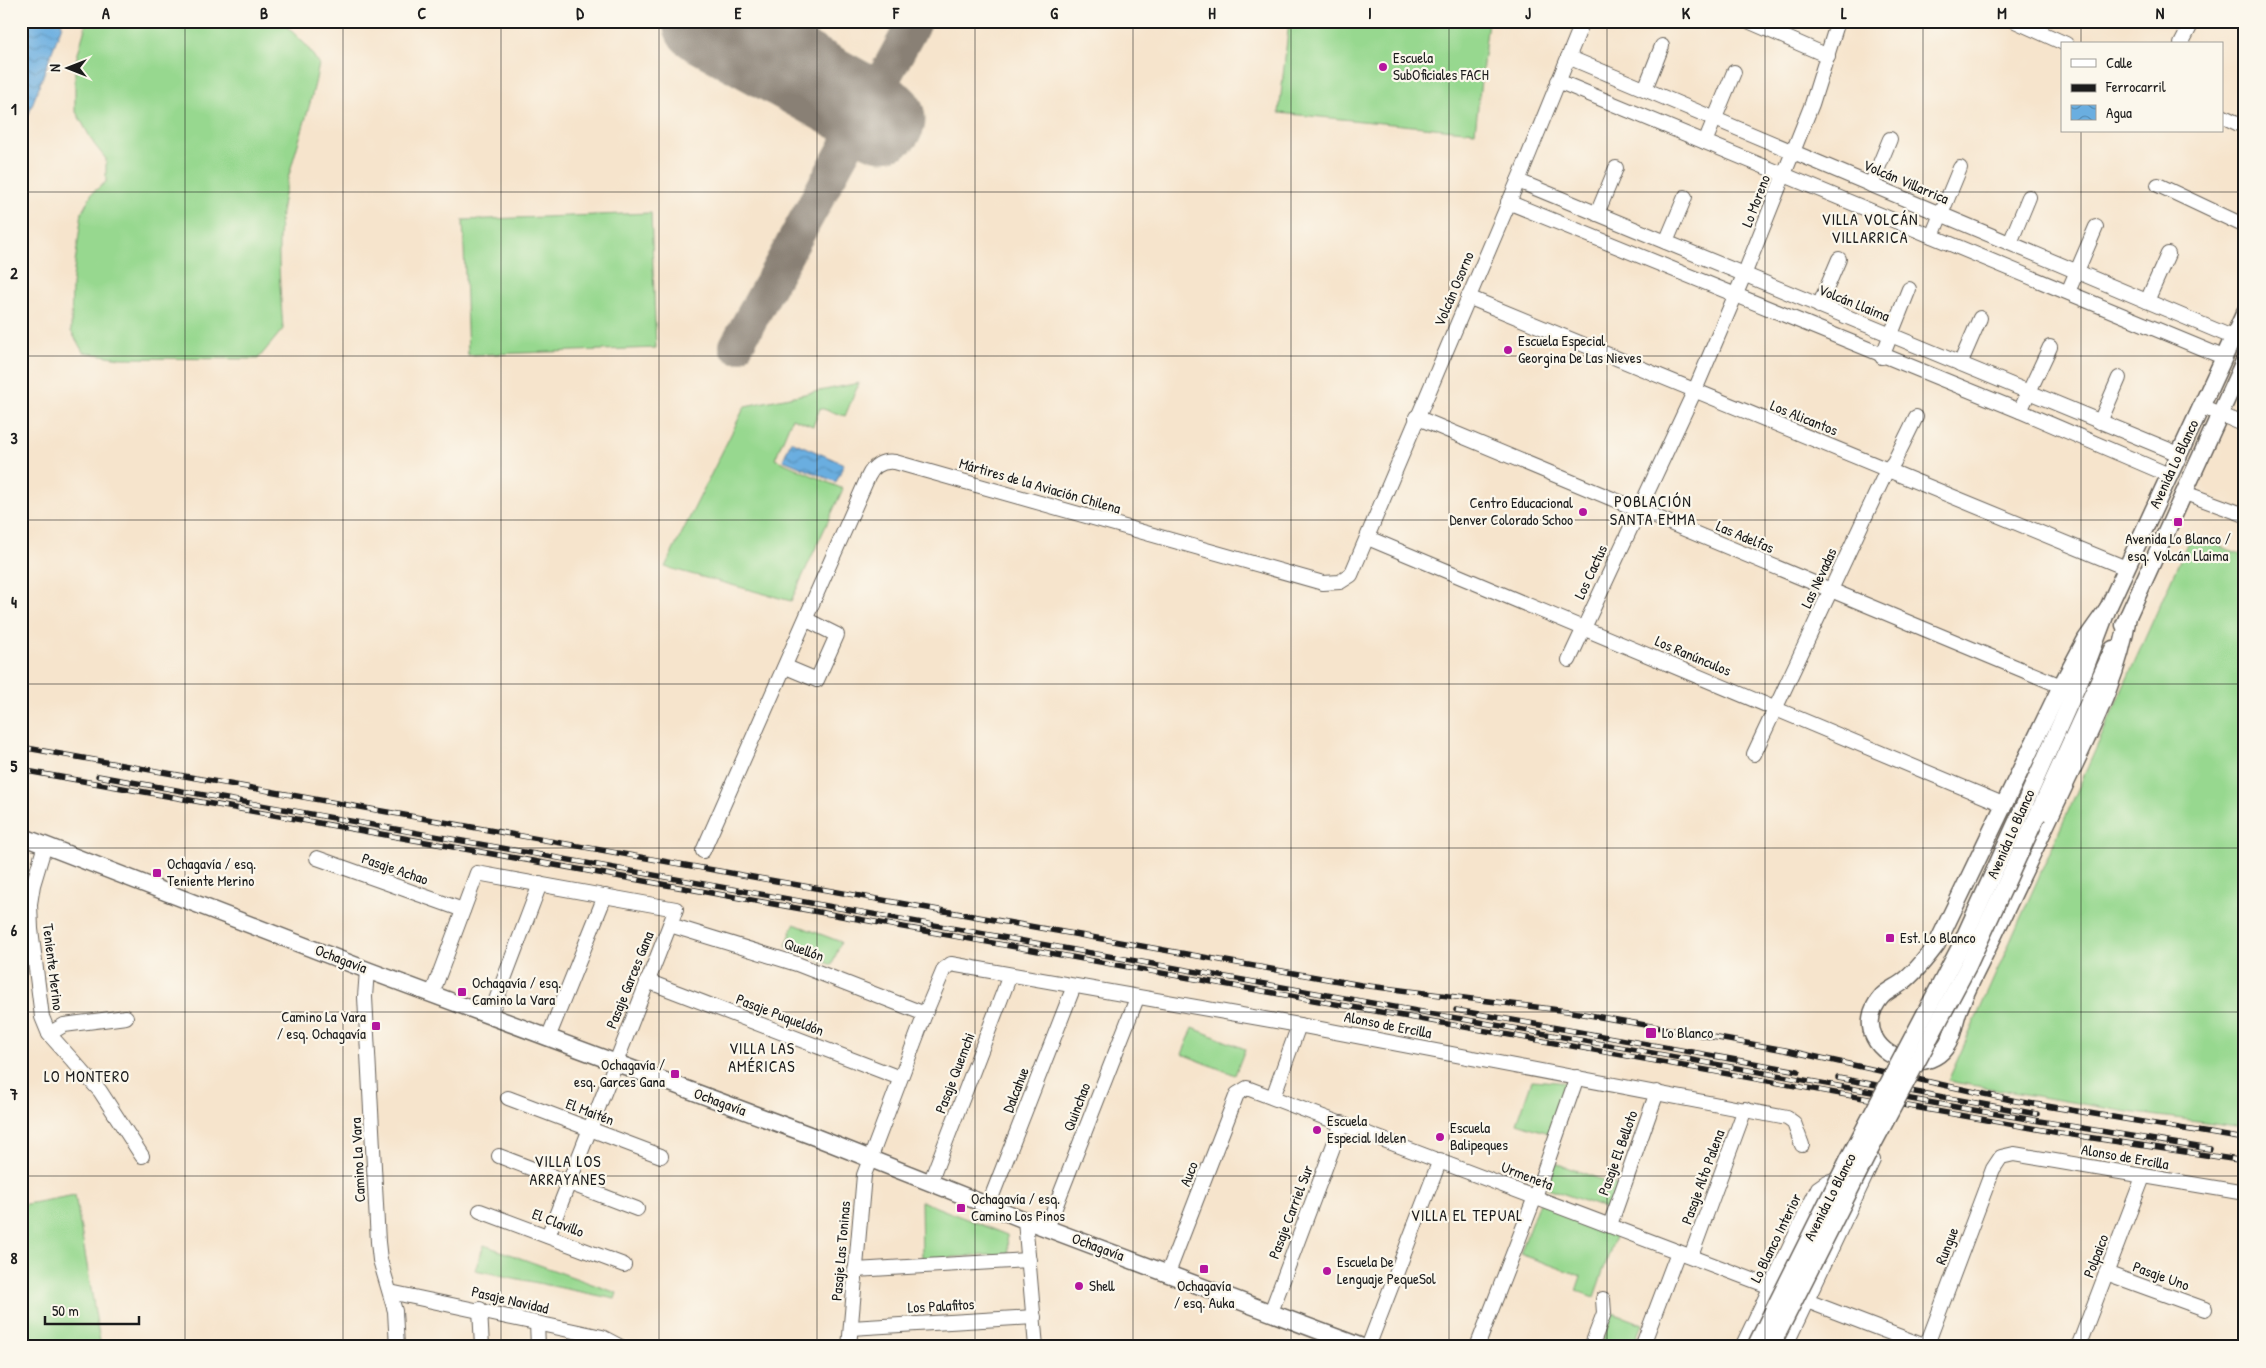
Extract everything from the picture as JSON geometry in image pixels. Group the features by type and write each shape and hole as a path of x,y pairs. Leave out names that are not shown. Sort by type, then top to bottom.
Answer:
{"main road":[{"name":"Avenida Lo Blanco","path":"1771,1347 1869,1152 1968,966 2108,608 2245,312"},
{"name":"Avenida Lo Blanco","path":"1755,1347 1848,1160 1958,951 2128,616 2245,358"},
{"path":"2108,608 2086,639 2061,686 1936,944 1915,971 1882,995 1874,1010 1873,1035 1878,1045 1891,1055 1909,1061 1922,1061 1936,1056 1949,1042 1969,986 2102,706 2120,654 2128,616"},
{"name":"Ochagavía","path":"21,836 367,970 1362,1347"}],"street":[{"name":"Volcán Osorno","path":"1354,569 1416,417 1518,181 1583,21"},
{"path":"1748,21 1766,25 1828,56"},
{"name":"Lo Moreno","path":"1695,390 1736,295 1812,104 1838,21"},
{"path":"2015,21 2062,42"},
{"path":"2182,42 2193,21"},
{"path":"1645,90 1662,46"},
{"name":"Volcán Villarrica","path":"1568,57 2232,337"},
{"path":"1705,142 1734,72"},
{"path":"1558,81 2223,357"},
{"path":"2224,117 2245,127"},
{"path":"1871,184 1890,139"},
{"path":"1597,214 1616,168"},
{"path":"1932,236 1960,168"},
{"name":"Volcán Llaima","path":"1518,181 2178,454"},
{"path":"2158,185 2245,226"},
{"path":"1666,242 1685,197"},
{"path":"2010,244 2029,198"},
{"path":"1508,202 2169,475"},
{"path":"2068,292 2096,227"},
{"path":"2148,301 2168,254"},
{"path":"1819,306 1839,259"},
{"path":"1882,356 1909,289"},
{"name":"Los Alicantos","path":"1468,297 2126,568"},
{"path":"1960,364 1980,318"},
{"path":"2020,412 2050,347"},
{"path":"2100,422 2119,378"},
{"name":"Los Cactus","path":"1569,660 1695,390"},
{"path":"2201,406 2245,425"},
{"name":"Las Nevadas","path":"1754,754 1888,470 1894,462 1916,416"},
{"name":"Las Adelfas","path":"1416,417 2061,686"},
{"name":"Mártires de la Aviación Chilena","path":"704,851 870,473 876,466 886,461 1323,583 1340,582 1354,569"},
{"path":"2185,493 2245,515"},
{"name":"Los Ranúnculos","path":"1368,538 2005,805"},
{"path":"786,667 818,680 837,634 807,620"},
{"name":"Teniente Merino","path":"45,845 32,885 31,929 42,1017 49,1034 100,1091 142,1156"},
{"name":"Pasaje Achao","path":"317,858 463,910"},
{"path":"432,994 477,873 605,896 548,1038"},
{"path":"490,1016 540,884"},
{"name":"Pasaje Garces Gana","path":"548,1236 676,909 605,896"},
{"name":"Quellón","path":"670,925 738,944 797,964 925,1014"},
{"name":"Alonso de Ercilla","path":"925,1014 944,969 948,965 1299,1025 1746,1109 1792,1119 1802,1146"},
{"name":"Camino La Vara","path":"367,970 365,997 378,1242 380,1260 395,1311 397,1347"},
{"name":"Pasaje Quemchi","path":"930,1183 1010,975"},
{"name":"Pasaje Puqueldón","path":"647,981 900,1078"},
{"name":"Dalcahue","path":"988,1206 1074,986"},
{"name":"Quinchao","path":"1047,1228 1137,998"},
{"path":"869,1159 925,1014"},
{"name":"Teniente Merino","path":"49,1034 64,1025 126,1017"},
{"path":"1273,1097 1299,1025"},
{"path":"1477,1347 1535,1197 1577,1077"},
{"name":"Urmeneta","path":"1243,1089 1252,1089 1770,1287"},
{"name":"Auco","path":"1168,1273 1237,1094 1243,1089"},
{"name":"Pasaje El Belloto","path":"1610,1225 1657,1092"},
{"name":"El Maitén","path":"508,1098 661,1156"},
{"name":"Pasaje Alto Palena","path":"1642,1347 1685,1254 1746,1109"},
{"name":"Pasaje Carriel Sur","path":"1271,1312 1342,1123"},
{"name":"Alonso de Ercilla","path":"2001,1157 2014,1154 2245,1193"},
{"path":"499,1156 638,1209"},
{"path":"1785,1347 1875,1156"},
{"name":"Rungue","path":"1926,1347 1993,1169 2001,1157"},
{"name":"Pasaje Las Toninas","path":"849,1347 863,1184 869,1159"},
{"path":"1368,1347 1440,1160"},
{"name":"Polpaico","path":"2078,1347 2143,1177"},
{"name":"Lo Blanco Interior","path":"1742,1347 1818,1188 1830,1181 1838,1180 1850,1185 1856,1197"},
{"name":"El Clavillo","path":"480,1211 624,1265"},
{"path":"1025,1220 1036,1347"},
{"path":"855,1270 1029,1260"},
{"name":"Pasaje Uno","path":"2106,1273 2205,1308"},
{"name":"Pasaje Navidad","path":"390,1292 480,1309 602,1337 621,1347"},
{"path":"1591,1347 1604,1313 1603,1300"},
{"path":"1807,1300 1926,1347"},
{"path":"480,1309 482,1347"},
{"name":"Los Palafitos","path":"851,1328 1034,1318"},
{"path":"537,1322 538,1347"}],"green space":[{"path":"87,21 281,21 306,45 319,64 281,211 279,262 283,329 258,359 120,358 83,352 71,331 72,285 82,212 92,193 106,182 106,159 94,144 75,110 75,64"},
{"name":"Escuela SubOficiales FACH","path":"1289,21 1488,21 1475,132 1279,113"},
{"path":"651,213 656,348 468,355 463,220"},
{"path":"859,383 845,416 820,408 813,426 792,418 775,459 843,489 791,601 665,567 745,406"},
{"path":"2191,535 2245,556 2245,1127 2135,1113 1948,1081"},
{"path":"794,924 841,942 832,965 786,946"},
{"path":"1193,1028 1245,1049 1235,1075 1182,1054"},
{"path":"1532,1080 1571,1083 1554,1135 1517,1123"},
{"path":"1555,1163 1625,1188 1616,1212 1547,1188"},
{"path":"75,1195 101,1347 21,1347 21,1205"},
{"path":"921,1201 1007,1235 1008,1254 922,1259"},
{"path":"1539,1202 1617,1231 1594,1297 1576,1291 1581,1276 1520,1254"},
{"path":"484,1245 617,1293 615,1299 475,1270"},
{"path":"1613,1313 1642,1324 1633,1347 1600,1347"}],"water":[{"path":"21,21 61,21 62,25 28,116 21,126"},
{"path":"791,441 844,464 836,482 783,460"}],"taxiway":[{"path":"736,346 915,21"}],"runway":[{"path":"705,21 883,119"}],"railway":[{"path":"21,747 1361,985 1567,1011 1785,1050 2016,1101 2245,1139"},
{"path":"21,770 2060,1133 2245,1161"},
{"path":"98,776 1967,1109 2210,1149"},
{"path":"1456,1010 1798,1071"},
{"path":"1838,1078 2037,1114"}],"place":[{"name":"Escuela SubOficiales FACH","path":"1383,67"},
{"name":"Escuela Especial Georgina De Las Nieves","path":"1508,350"},
{"name":"Centro Educacional Denver Colorado Schoo","path":"1583,512"},
{"name":"Avenida Lo Blanco / esq. Volcán Llaima","path":"2178,522"},
{"name":"Ochagavía / esq. Teniente Merino","path":"157,873"},
{"name":"Est. Lo Blanco","path":"1890,938"},
{"name":"Ochagavía / esq. Camino la Vara","path":"462,992"},
{"name":"Camino La Vara / esq. Ochagavía","path":"376,1026"},
{"name":"Lo Blanco","path":"1651,1033"},
{"name":"Ochagavía / esq. Garces Gana","path":"675,1074"},
{"name":"Escuela Especial Idelen","path":"1317,1130"},
{"name":"Escuela Balipeques","path":"1440,1137"},
{"name":"Ochagavía / esq. Camino Los Pinos","path":"961,1208"},
{"name":"Ochagavía / esq. Auka","path":"1204,1269"},
{"name":"Escuela De Lenguaje PequeSol","path":"1327,1271"},
{"name":"Shell","path":"1079,1286"}],"district":[{"name":"VILLA VOLCÁN VILLARRICA","path":"1870,228"},
{"name":"POBLACIÓN SANTA EMMA","path":"1653,510"},
{"name":"VILLA LAS AMÉRICAS","path":"762,1057"},
{"name":"LO MONTERO","path":"87,1076"},
{"name":"VILLA LOS ARRAYANES","path":"568,1170"},
{"name":"VILLA EL TEPUAL","path":"1467,1215"}]}
